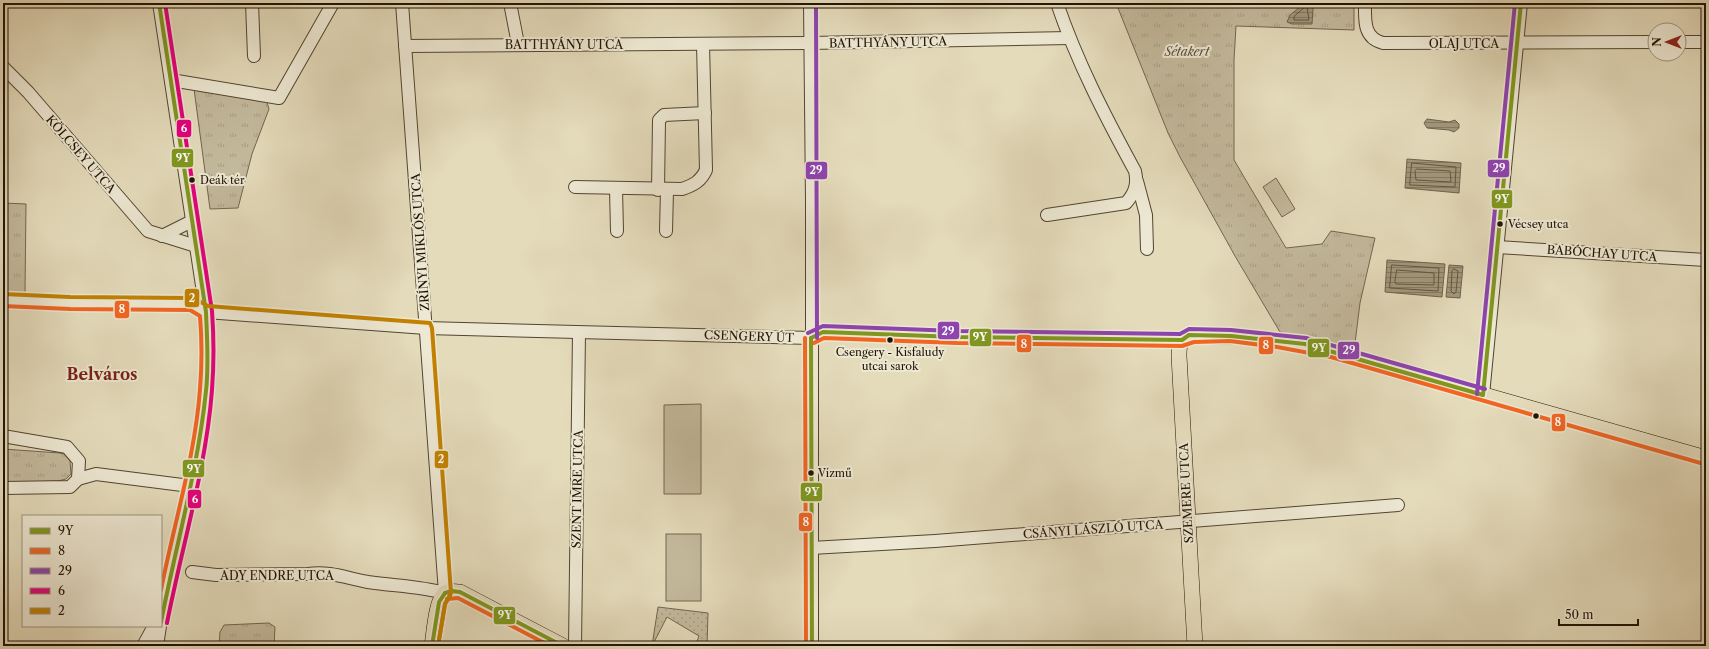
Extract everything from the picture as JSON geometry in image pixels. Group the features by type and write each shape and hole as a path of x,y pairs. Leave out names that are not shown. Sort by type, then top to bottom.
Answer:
{"main road":[{"name":"CSENGERY ÚT","path":"1182,340 1189,335 1231,336 1305,344 1706,458"},
{"name":"SZEMERE UTCA","path":"1182,340 1179,346 1179,356 1195,646"},
{"name":"ADY ENDRE UTCA","path":"445,593 452,591 460,592 563,646"},
{"name":"ZRÍNYI MIKLÓS UTCA","path":"432,646 439,602 445,593"}],"street":[{"path":"159,3 206,312 209,347 208,377 203,416 190,486 162,615"},
{"path":"252,3 254,56"},
{"path":"171,80 279,98 333,3"},
{"name":"ZRÍNYI MIKLÓS UTCA","path":"402,3 445,593"},
{"path":"510,3 518,44"},
{"path":"810,3 812,646"},
{"path":"1057,3 1069,38 1090,86 1135,171 1146,215 1147,249"},
{"name":"OLAJ UTCA","path":"1365,3 1365,26 1370,36 1383,42 1647,42"},
{"path":"1483,395 1521,3"},
{"name":"BATTHYÁNY UTCA","path":"405,46 810,43 1069,38"},
{"path":"1687,42 1706,42"},
{"path":"575,187 662,190 691,186 702,178 706,170 703,44"},
{"name":"KÖLCSEY UTCA","path":"3,67 28,92 148,231 196,246"},
{"path":"666,231 662,190 659,120 664,115 705,113"},
{"path":"1047,215 1126,202 1135,190 1137,181"},
{"path":"616,189 617,231"},
{"path":"162,236 192,221"},
{"name":"BABÓCHAY UTCA","path":"1497,246 1706,260"},
{"path":"3,300 70,303 192,304 206,312"},
{"name":"CSENGERY ÚT","path":"206,312 426,328 579,333 811,338 823,332 957,337 1182,340"},
{"name":"SZENT IMRE UTCA","path":"574,646 579,333"},
{"path":"3,436 67,447 79,461 78,479"},
{"path":"3,488 70,487 78,479 96,474 190,486"},
{"name":"CSÁNYI LÁSZLÓ UTCA","path":"811,548 935,541 1398,505"},
{"name":"ADY ENDRE UTCA","path":"192,572 216,575 308,574 319,572 349,576 369,582 422,587 445,593"},
{"path":"143,646 153,627"},
{"path":"157,646 160,627"}],"green space":[{"name":"Sétakert","path":"1116,3 1354,3 1354,30 1236,26 1234,60 1234,160 1286,248 1322,244 1331,231 1375,238 1360,303 1354,351 1280,332 1235,256 1168,133"},
{"name":"Deák tér","path":"194,89 267,102 269,109 252,154 238,208 210,209"},
{"path":"1276,178 1295,209 1282,217 1263,187"},
{"path":"3,203 26,204 25,293 3,292"},
{"path":"701,404 701,494 664,494 664,405"},
{"path":"3,449 64,454 70,461 71,474 66,479 58,481 3,483"},
{"path":"666,534 701,534 701,601 666,601"},
{"path":"658,607 708,613 707,646 701,646 702,643 697,641 699,636 667,617 652,646"},
{"path":"269,623 275,627 274,646 219,646 220,632 224,625"}],"water":[{"path":"1305,3 1311,3 1313,9 1312,24 1292,24 1287,22 1290,15"},
{"path":"1427,119 1449,122 1455,120 1459,124 1459,128 1454,132 1449,130 1427,128 1424,123"},
{"path":"1407,159 1461,163 1459,193 1405,188"},
{"path":"1387,260 1445,264 1442,297 1385,292"},
{"path":"1449,265 1463,266 1460,298 1446,297"}],"transit line":[{"name":"9Y","path":"159,3 206,312 208,361 206,391 198,449 162,617"},
{"name":"6","path":"165,3 212,311 214,351 212,390 205,449 167,623"},
{"name":"29","path":"816,3 817,338"},
{"name":"29","path":"1477,394 1515,3"},
{"name":"9Y","path":"1483,395 1521,3"},
{"name":"2","path":"3,294 70,297 193,298 208,306 430,323 432,328 451,593 445,604 438,646"},
{"name":"8","path":"3,306 70,309 190,310 200,316 200,389 194,440 162,585"},
{"name":"29","path":"808,333 823,326 957,331 1180,334 1189,329 1231,330 1306,338 1485,389"},
{"name":"9Y","path":"811,338 823,332 957,337 1182,340 1189,335 1231,336 1305,344 1483,395"},
{"name":"8","path":"805,338 806,646"},
{"name":"9Y","path":"811,338 812,646"},
{"name":"8","path":"814,343 824,338 957,343 1182,346 1194,342 1230,341 1277,347 1331,357 1704,464"},
{"name":"9Y","path":"445,593 452,591 460,592 563,646"},
{"name":"9Y","path":"432,646 439,602 445,593"},
{"name":"8","path":"438,646 445,604 450,596"},
{"name":"8","path":"447,599 458,598 550,646"}],"place":[{"name":"Deák tér","path":"192,180"},
{"name":"Vécsey utca","path":"1500,224"},
{"name":"Csengery - Kisfaludy utcai sarok","path":"890,340"},
{"name":"Vízmű","path":"811,473"}],"district":[{"name":"Belváros","path":"102,374"}]}
